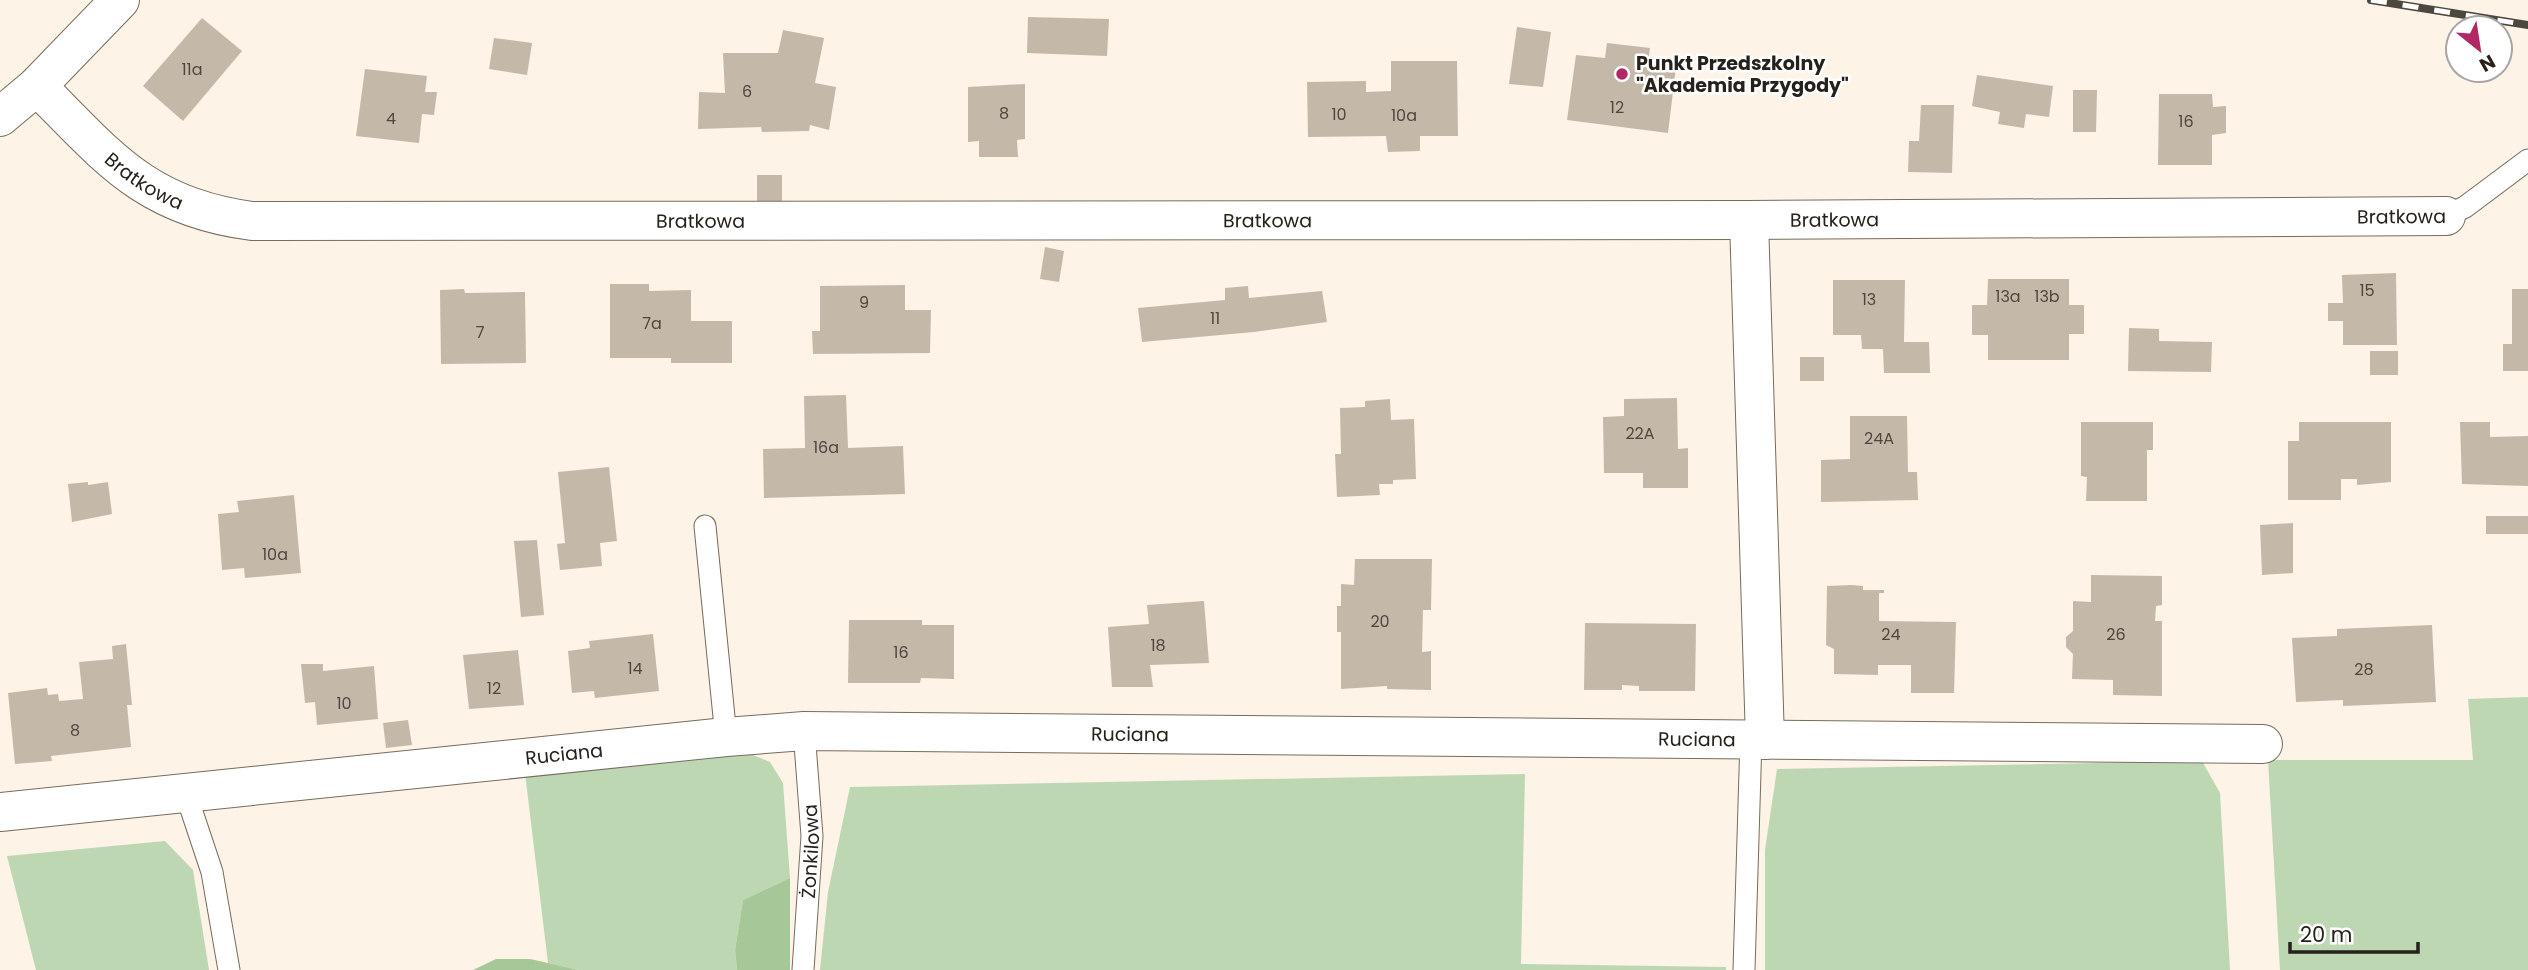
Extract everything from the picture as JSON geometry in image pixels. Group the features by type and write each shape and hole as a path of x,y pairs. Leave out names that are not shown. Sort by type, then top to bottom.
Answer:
{"street":[{"path":"0,117 37,86 120,0"},
{"name":"Bratkowa","path":"37,86 92,143 127,174 156,192 197,210 252,221 1749,220 2446,216"},
{"path":"1749,220 1758,739"},
{"name":"Ruciana","path":"0,812 804,731 2263,744"}],"lane":[{"name":"Bratkowa","path":"2446,216 2465,207 2528,160"},
{"path":"705,526 726,737"},
{"name":"Żonkilowa","path":"803,970 812,836 804,731"},
{"path":"1744,970 1758,739"},
{"path":"186,794 212,872 229,970"}],"green space":[{"path":"2528,697 2528,970 2280,970 2268,760 2473,760 2468,699"},
{"path":"748,753 770,762 783,783 790,878 743,900 735,950 737,970 579,970 548,963 525,773"},
{"path":"2202,761 2220,793 2230,970 1765,970 1765,850 1777,769"},
{"path":"1525,774 1521,964 1726,967 1726,970 820,970 828,892 850,787"},
{"path":"165,841 193,870 209,970 36,970 7,856"},
{"path":"790,878 790,970 737,970 735,950 743,900"},
{"path":"496,959 530,959 579,970 473,970"}],"building":[{"path":"1028,17 1109,19 1107,56 1027,53"},
{"path":"202,18 242,51 183,121 143,86"},
{"path":"1517,27 1551,32 1543,87 1509,84"},
{"path":"783,30 824,38 815,83 836,87 829,130 810,125 809,131 762,132 761,127 698,129 699,92 725,93 723,53 778,53"},
{"path":"494,38 532,43 527,75 489,69"},
{"path":"1607,43 1650,48 1648,63 1676,67 1668,133 1567,120 1576,55 1605,58"},
{"path":"1391,61 1457,61 1458,136 1420,136 1420,151 1388,152 1386,136 1308,137 1307,82 1366,81 1366,92 1391,91"},
{"path":"365,69 427,76 425,92 437,92 434,115 422,114 419,143 356,136"},
{"path":"1977,75 2053,86 2049,117 2026,114 2024,128 1998,124 2000,112 1972,106"},
{"path":"1025,84 1025,139 1017,140 1018,157 979,157 979,141 968,142 968,87"},
{"path":"2073,90 2097,90 2096,132 2073,132"},
{"path":"2159,94 2212,94 2213,107 2226,106 2226,133 2212,135 2212,165 2158,165"},
{"path":"1921,105 1954,105 1952,173 1908,172 1909,141 1919,141"},
{"path":"757,175 782,175 782,201 757,201"},
{"path":"1045,247 1064,251 1059,282 1040,279"},
{"path":"2396,273 2397,345 2343,345 2343,321 2328,321 2328,303 2343,303 2342,275"},
{"path":"1988,279 2069,279 2069,305 2084,305 2084,334 2069,334 2069,360 1988,360 1988,335 1972,335 1972,305 1987,305"},
{"path":"1833,280 1905,280 1904,342 1929,342 1930,373 1884,373 1883,349 1862,349 1861,335 1833,335"},
{"path":"610,284 649,284 649,291 691,290 691,321 732,321 732,363 671,363 671,358 610,358"},
{"path":"905,285 905,310 931,310 930,353 813,354 812,331 820,331 820,286"},
{"path":"1248,286 1249,298 1322,291 1327,322 1142,342 1138,308 1225,300 1225,288"},
{"path":"464,289 465,293 525,292 526,363 441,364 440,290"},
{"path":"2512,289 2528,289 2528,371 2503,371 2503,344 2512,344"},
{"path":"2129,328 2159,329 2159,341 2212,342 2211,372 2128,371"},
{"path":"2370,351 2398,351 2398,375 2370,375"},
{"path":"1800,357 1824,357 1824,381 1800,381"},
{"path":"846,395 848,448 903,446 905,494 764,498 763,449 805,448 804,396"},
{"path":"1677,398 1678,449 1688,448 1688,488 1643,488 1643,473 1604,473 1603,417 1624,416 1624,399"},
{"path":"1390,399 1391,420 1414,419 1416,479 1379,484 1380,495 1337,497 1335,454 1341,454 1340,408 1365,407 1365,401"},
{"path":"1850,416 1907,416 1908,472 1917,472 1918,500 1821,502 1821,460 1850,459"},
{"path":"2081,422 2153,422 2153,450 2147,450 2147,501 2086,501 2087,477 2081,476"},
{"path":"2299,422 2391,422 2391,482 2357,485 2357,479 2341,479 2341,500 2288,500 2288,441 2299,441"},
{"path":"2460,422 2490,422 2490,437 2528,436 2528,486 2462,484"},
{"path":"609,467 617,541 600,543 602,566 560,570 557,544 565,543 558,472"},
{"path":"88,482 88,485 108,482 112,514 72,522 68,484"},
{"path":"294,495 301,573 245,578 244,568 222,570 218,514 239,512 237,501"},
{"path":"2486,516 2528,516 2528,534 2486,534"},
{"path":"2293,523 2293,573 2262,575 2260,525"},
{"path":"537,540 544,615 521,617 514,541"},
{"path":"1355,559 1432,559 1431,610 1423,610 1422,652 1431,651 1431,690 1387,689 1387,686 1341,689 1341,632 1337,632 1337,606 1341,606 1341,584 1354,585"},
{"path":"2091,575 2162,576 2162,605 2156,606 2155,621 2162,621 2162,696 2113,695 2113,680 2072,679 2073,654 2066,647 2066,637 2073,631 2073,601 2091,602"},
{"path":"1827,586 1863,586 1863,590 1884,590 1884,593 1879,593 1879,621 1956,622 1954,693 1911,693 1911,665 1878,665 1878,675 1834,674 1834,649 1826,645"},
{"path":"1204,601 1209,663 1150,665 1153,687 1112,687 1108,627 1149,624 1147,605"},
{"path":"849,620 922,620 922,625 954,625 954,679 921,678 920,683 848,683"},
{"path":"1585,623 1696,624 1695,691 1639,691 1639,686 1622,685 1622,690 1584,690"},
{"path":"2432,625 2436,702 2343,706 2343,700 2296,702 2292,638 2337,636 2337,629"},
{"path":"653,634 659,691 595,698 594,691 572,693 568,651 590,648 589,641"},
{"path":"126,644 132,705 127,705 131,747 51,756 52,761 15,764 8,693 47,688 48,695 58,694 59,701 83,699 79,662 113,659 112,646"},
{"path":"518,650 524,705 469,709 463,655"},
{"path":"301,664 323,664 323,671 374,666 378,719 317,725 315,702 305,703"},
{"path":"408,720 412,745 386,748 383,723"}],"railway":[{"path":"2371,0 2528,25"}],"place":[{"name":"Punkt Przedszkolny \"Akademia Przygody\"","path":"1622,74"}]}
